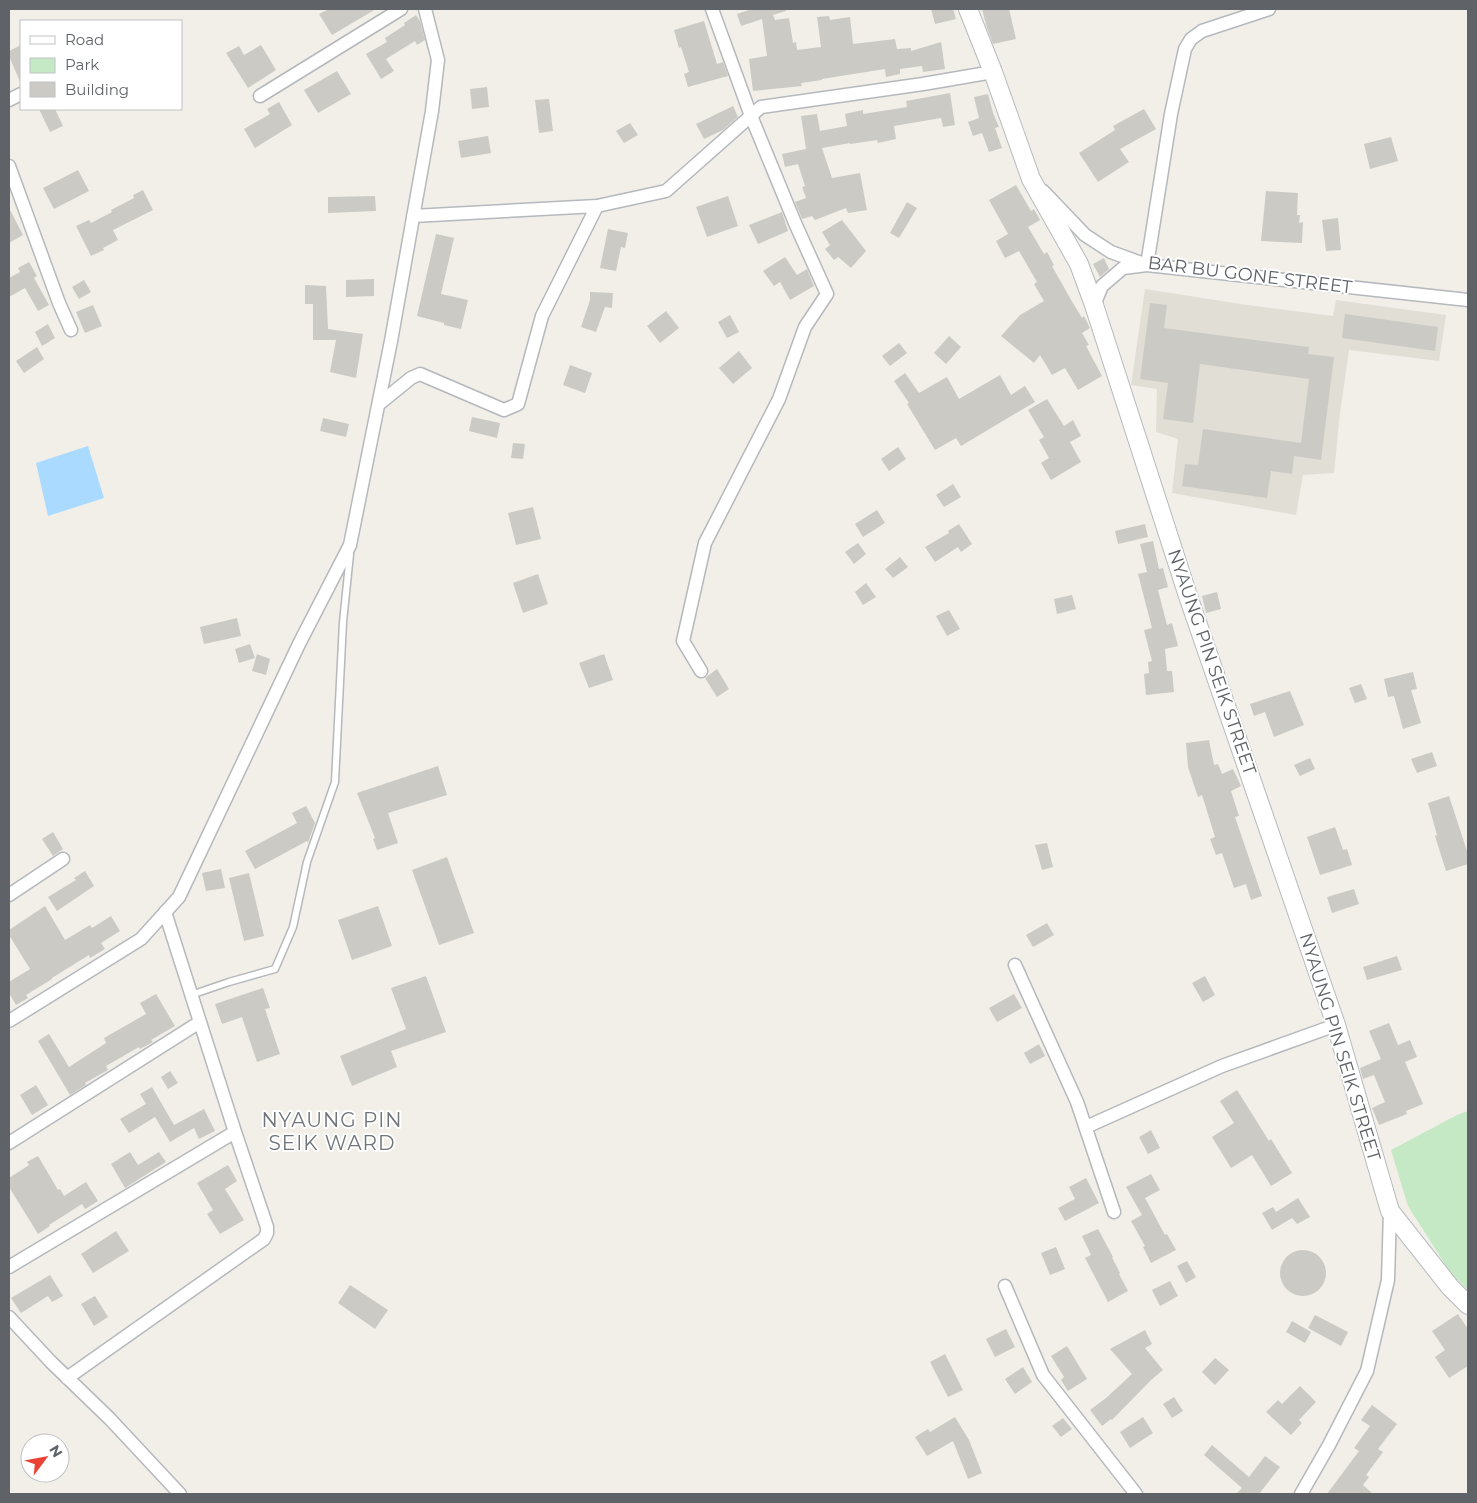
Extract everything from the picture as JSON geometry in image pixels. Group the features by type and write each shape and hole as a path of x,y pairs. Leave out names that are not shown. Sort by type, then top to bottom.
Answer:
{"street":[{"path":"260,96 401,9"},
{"path":"9,1021 141,939 179,897 299,644 350,545 379,404 432,111 438,60 425,9"},
{"path":"701,671 683,641 705,543 779,398 805,327 827,294 795,223 751,116 712,9"},
{"name":"NYAUNG PIN SEIK STREET","path":"968,9 993,72 1031,179 1079,264 1094,305 1188,596 1336,1025 1390,1211 1450,1287 1468,1305"},
{"path":"1094,305 1102,286 1123,268 1147,265 1171,114 1185,49 1191,39 1202,32 1269,9"},
{"path":"413,216 597,206 666,191 760,107 993,72"},
{"path":"9,166 71,330"},
{"name":"BAR BU GONE STREET","path":"1031,179 1085,235 1111,252 1147,265 1468,300"},
{"path":"379,404 410,378 420,374 504,410 518,404 542,316 597,206"},
{"path":"9,895 63,859"},
{"path":"67,1378 264,1240 267,1233 268,1226 235,1132 165,912"},
{"path":"1015,965 1077,1102 1114,1212"},
{"path":"9,1143 200,1022"},
{"path":"1086,1127 1222,1066 1336,1025"},
{"path":"9,1267 235,1132"},
{"path":"1301,1494 1329,1445 1367,1371 1388,1280 1390,1211"},
{"path":"1005,1286 1043,1375 1136,1494"},
{"path":"9,1318 180,1494"}],"lane":[{"path":"191,995 275,969 293,928 307,862 335,782 343,622 350,545"}],"shaded area":[{"path":"1145,289 1333,316 1336,300 1446,315 1439,361 1349,350 1334,473 1303,475 1296,515 1172,493 1178,439 1156,432 1157,389 1131,385"}],"green space":[{"path":"1468,1111 1468,1290 1450,1272 1408,1206 1391,1150"}],"water":[{"path":"88,446 104,498 48,516 36,463"}],"building":[{"path":"329,9 376,9 332,35 319,14"},
{"path":"752,9 785,9 786,11 773,15 775,20 789,18 793,43 796,42 797,50 821,47 817,17 829,16 830,20 850,17 853,44 895,39 897,49 911,48 911,51 941,42 945,69 923,72 922,66 900,69 900,74 886,77 885,69 801,83 802,86 753,91 749,59 767,56 762,19 741,26 737,14"},
{"path":"931,9 953,9 956,19 935,24"},
{"path":"982,9 1009,9 1016,39 993,44"},
{"path":"416,15 420,21 425,40 417,45 415,41 386,59 394,71 381,79 366,54 387,42 385,38"},
{"path":"704,21 717,64 723,62 728,76 688,87 684,74 689,72 674,30"},
{"path":"261,45 276,70 248,88 226,53 239,46 244,55"},
{"path":"20,46 20,82 9,56 9,51"},
{"path":"337,71 351,94 318,113 304,90"},
{"path":"487,87 489,107 472,109 470,89"},
{"path":"950,93 955,125 943,127 941,118 894,126 896,139 878,143 877,140 822,148 832,178 860,173 867,210 848,213 846,208 815,220 812,216 802,219 795,202 806,198 802,187 805,186 798,164 785,167 782,154 806,149 801,116 817,114 820,131 847,126 845,114 863,110 863,114 907,107 906,101"},
{"path":"988,94 999,127 995,128 1002,148 989,152 982,133 973,136 968,122 979,118 974,97"},
{"path":"549,99 553,131 539,133 535,100"},
{"path":"279,102 292,125 255,148 244,129 270,114 267,109"},
{"path":"733,106 738,117 723,130 704,139 696,124"},
{"path":"1144,109 1156,129 1120,149 1129,162 1098,182 1079,153 1115,130 1113,126"},
{"path":"39,110 55,110 63,126 50,132"},
{"path":"630,123 638,135 624,143 616,131"},
{"path":"488,136 491,153 461,158 458,141"},
{"path":"1391,137 1398,161 1370,169 1364,144"},
{"path":"78,170 89,191 54,209 43,188"},
{"path":"1016,185 1031,211 1034,209 1040,220 1028,227 1044,254 1047,252 1054,265 1052,266 1070,298 1082,318 1084,316 1090,328 1082,333 1089,345 1086,346 1102,376 1078,390 1065,368 1052,375 1040,355 1034,363 1001,336 1020,315 1044,301 1034,284 1037,282 1019,251 1005,258 996,241 1008,234 989,200"},
{"path":"143,190 153,210 113,230 118,240 91,256 76,226 89,220 91,223 112,212 111,210 134,198 133,195"},
{"path":"1266,191 1298,193 1297,215 1300,215 1299,223 1303,222 1302,243 1261,241"},
{"path":"375,196 376,211 328,213 328,197"},
{"path":"728,196 738,226 707,237 696,207"},
{"path":"907,202 917,208 899,238 890,233"},
{"path":"9,208 23,235 9,243"},
{"path":"782,212 788,231 758,244 749,225"},
{"path":"1338,218 1341,250 1326,251 1322,220"},
{"path":"842,220 866,251 851,268 838,257 834,260 825,249 830,245 822,232"},
{"path":"608,229 628,233 625,248 621,247 616,271 600,268"},
{"path":"436,234 454,238 441,294 468,300 461,329 417,316"},
{"path":"785,257 797,275 807,269 814,286 790,300 780,282 774,286 763,271"},
{"path":"1104,258 1109,269 1100,277 1093,264"},
{"path":"29,262 37,276 34,278 49,305 38,311 25,288 9,297 9,278 20,272 18,268"},
{"path":"374,279 374,296 346,297 346,280"},
{"path":"84,280 91,292 79,299 72,287"},
{"path":"305,285 326,286 328,329 363,334 356,378 330,372 336,340 313,340 313,304 305,304"},
{"path":"590,292 613,293 612,308 605,307 596,332 581,327 590,300"},
{"path":"1150,303 1167,305 1164,328 1309,347 1308,354 1334,357 1321,460 1294,456 1292,474 1271,471 1267,498 1182,486 1185,464 1198,465 1203,429 1301,443 1309,379 1200,364 1193,423 1163,419 1168,383 1140,379"},
{"path":"93,305 102,326 85,333 76,312"},
{"path":"666,311 679,328 660,343 647,326"},
{"path":"1345,314 1438,327 1435,351 1342,338"},
{"path":"730,315 739,332 727,338 718,322"},
{"path":"48,324 55,338 42,346 35,332"},
{"path":"949,336 961,347 946,364 934,353"},
{"path":"899,343 907,353 890,366 882,356"},
{"path":"37,347 44,359 24,373 16,361"},
{"path":"739,351 752,368 733,384 719,368"},
{"path":"570,365 592,373 585,393 563,385"},
{"path":"905,373 919,393 947,377 959,399 1000,375 1011,395 1025,386 1035,402 961,446 956,438 935,450 907,404 909,403 894,381"},
{"path":"1047,399 1064,426 1073,420 1081,436 1070,442 1081,462 1051,480 1041,463 1049,458 1039,440 1044,437 1028,410"},
{"path":"472,417 500,423 497,438 469,431"},
{"path":"323,418 349,424 346,437 320,431"},
{"path":"513,443 525,444 523,459 511,458"},
{"path":"898,447 906,459 889,471 881,459"},
{"path":"953,484 961,497 944,507 936,495"},
{"path":"533,507 541,539 516,545 508,513"},
{"path":"877,510 885,523 863,537 855,524"},
{"path":"959,524 972,544 961,552 958,547 935,562 925,547 949,533 948,531"},
{"path":"1145,524 1148,537 1118,544 1115,531"},
{"path":"1153,541 1159,569 1163,568 1168,587 1158,590 1167,625 1172,623 1178,646 1165,649 1167,671 1172,671 1174,692 1146,695 1144,674 1149,673 1148,662 1152,661 1144,630 1152,628 1138,574 1147,572 1140,544"},
{"path":"858,543 866,554 854,564 845,552"},
{"path":"900,557 908,567 893,578 885,569"},
{"path":"538,574 548,604 523,613 513,583"},
{"path":"866,583 876,597 863,605 855,592"},
{"path":"1217,592 1221,609 1206,613 1202,596"},
{"path":"1072,595 1076,609 1057,614 1054,599"},
{"path":"949,610 960,629 947,636 936,616"},
{"path":"237,618 241,636 204,644 200,627"},
{"path":"250,644 255,658 239,663 235,649"},
{"path":"257,654 270,659 266,675 252,671"},
{"path":"604,654 613,680 589,688 579,663"},
{"path":"717,669 729,689 717,697 705,678"},
{"path":"1413,672 1417,689 1411,690 1421,723 1403,729 1394,696 1388,697 1384,679"},
{"path":"1361,684 1367,699 1355,703 1349,688"},
{"path":"1290,691 1304,725 1274,737 1265,712 1254,716 1250,704"},
{"path":"1209,740 1214,765 1218,764 1222,774 1233,769 1241,786 1231,791 1239,816 1235,817 1262,896 1251,900 1246,884 1234,888 1222,853 1216,855 1210,839 1215,837 1202,795 1198,797 1188,767 1186,743"},
{"path":"1432,752 1437,766 1417,773 1411,759"},
{"path":"1310,758 1315,769 1300,776 1294,765"},
{"path":"438,766 447,795 388,813 398,843 377,850 373,839 375,838 357,793"},
{"path":"1449,796 1468,854 1468,864 1446,871 1435,836 1437,835 1428,803"},
{"path":"306,806 315,823 308,843 307,841 255,869 245,851 297,823 292,813"},
{"path":"1335,827 1343,850 1347,849 1352,865 1320,875 1307,837"},
{"path":"53,832 63,849 53,856 42,839"},
{"path":"1047,843 1053,867 1042,870 1035,845"},
{"path":"447,857 474,933 439,945 412,870"},
{"path":"221,869 225,888 206,891 202,873"},
{"path":"85,871 94,886 57,911 48,897 76,880 74,878"},
{"path":"249,873 264,936 244,941 229,878"},
{"path":"1354,889 1359,904 1332,913 1327,897"},
{"path":"45,906 65,940 90,925 92,928 111,916 120,931 101,943 105,949 90,958 89,955 52,978 26,995 28,998 16,1005 9,993 9,982 30,969 9,935 9,930"},
{"path":"378,906 392,946 352,960 338,920"},
{"path":"1047,923 1054,935 1033,947 1026,935"},
{"path":"1397,956 1402,970 1367,980 1363,967"},
{"path":"426,976 446,1032 391,1051 397,1067 352,1086 340,1056 406,1029 391,988"},
{"path":"1205,976 1215,995 1203,1002 1192,983"},
{"path":"263,988 270,1008 265,1009 280,1054 257,1062 242,1017 222,1024 215,1004"},
{"path":"156,994 175,1026 151,1040 153,1042 140,1049 139,1047 106,1066 108,1070 85,1083 86,1085 70,1095 38,1041 49,1034 69,1067 106,1043 104,1038 146,1014 140,1003"},
{"path":"1014,994 1022,1008 997,1022 989,1008"},
{"path":"1389,1023 1398,1045 1410,1040 1417,1057 1405,1062 1423,1104 1406,1111 1407,1114 1379,1125 1372,1108 1385,1102 1374,1075 1363,1079 1360,1068 1381,1059 1369,1031"},
{"path":"1039,1044 1045,1056 1030,1064 1024,1053"},
{"path":"170,1071 178,1083 168,1089 161,1077"},
{"path":"36,1085 48,1105 32,1115 20,1095"},
{"path":"152,1087 174,1125 204,1109 215,1131 199,1139 194,1128 170,1142 155,1117 129,1133 120,1119 146,1104 140,1094"},
{"path":"1237,1090 1292,1173 1271,1186 1252,1155 1231,1168 1212,1137 1234,1123 1220,1101"},
{"path":"1151,1130 1160,1148 1148,1154 1139,1137"},
{"path":"130,1152 138,1165 159,1152 166,1162 125,1188 111,1164"},
{"path":"38,1156 58,1190 60,1189 64,1196 86,1182 98,1201 85,1209 82,1204 38,1234 9,1187 9,1178 29,1165 27,1162"},
{"path":"228,1165 237,1181 225,1189 244,1220 220,1234 207,1214 213,1210 197,1183"},
{"path":"1151,1174 1160,1190 1145,1198 1165,1235 1167,1234 1176,1250 1151,1263 1143,1247 1145,1246 1131,1221 1142,1215 1126,1187"},
{"path":"1086,1178 1099,1203 1065,1221 1058,1208 1075,1199 1069,1187"},
{"path":"1298,1198 1310,1217 1297,1224 1292,1218 1272,1230 1262,1213 1273,1207 1276,1212"},
{"path":"1098,1229 1128,1291 1108,1302 1085,1258 1091,1255 1082,1236"},
{"path":"116,1231 129,1251 93,1273 81,1254"},
{"path":"1056,1247 1065,1269 1050,1275 1041,1253"},
{"path":"1303,1250 1316,1254 1322,1260 1326,1273 1322,1286 1316,1292 1303,1296 1290,1292 1284,1286 1280,1273 1284,1260 1290,1254"},
{"path":"1187,1261 1196,1277 1186,1283 1177,1266"},
{"path":"50,1275 63,1296 52,1302 48,1296 21,1313 11,1298"},
{"path":"1170,1281 1178,1296 1160,1306 1152,1290"},
{"path":"350,1285 388,1310 375,1329 338,1303"},
{"path":"95,1296 108,1317 94,1326 81,1304"},
{"path":"1458,1314 1468,1329 1468,1366 1449,1378 1435,1357 1445,1350 1432,1331"},
{"path":"1315,1315 1348,1332 1341,1346 1308,1328"},
{"path":"1292,1321 1311,1332 1305,1343 1286,1332"},
{"path":"1006,1329 1015,1347 995,1357 986,1339"},
{"path":"1145,1330 1152,1344 1145,1348 1163,1370 1112,1420 1102,1426 1090,1410 1132,1374 1110,1349"},
{"path":"1067,1346 1087,1379 1068,1391 1061,1380 1064,1377 1051,1356"},
{"path":"945,1354 963,1390 948,1397 930,1362"},
{"path":"1215,1358 1229,1370 1215,1385 1202,1372"},
{"path":"1023,1367 1032,1382 1015,1394 1005,1379"},
{"path":"1300,1386 1316,1402 1299,1420 1302,1423 1291,1435 1266,1412 1278,1400 1282,1404"},
{"path":"1174,1397 1183,1411 1172,1418 1163,1404"},
{"path":"1372,1405 1397,1424 1378,1449 1383,1452 1366,1475 1369,1477 1363,1485 1373,1494 1327,1494 1359,1451 1354,1448 1370,1426 1361,1420"},
{"path":"955,1417 969,1440 982,1473 968,1479 953,1441 927,1456 915,1437 928,1429 930,1432"},
{"path":"1143,1417 1153,1433 1130,1448 1120,1432"},
{"path":"1063,1418 1072,1429 1061,1437 1052,1426"},
{"path":"1212,1445 1249,1477 1265,1456 1280,1467 1259,1494 1236,1494 1242,1488 1204,1455"}],"district":[{"name":"NYAUNG PIN SEIK WARD","path":"332,1132"}]}
